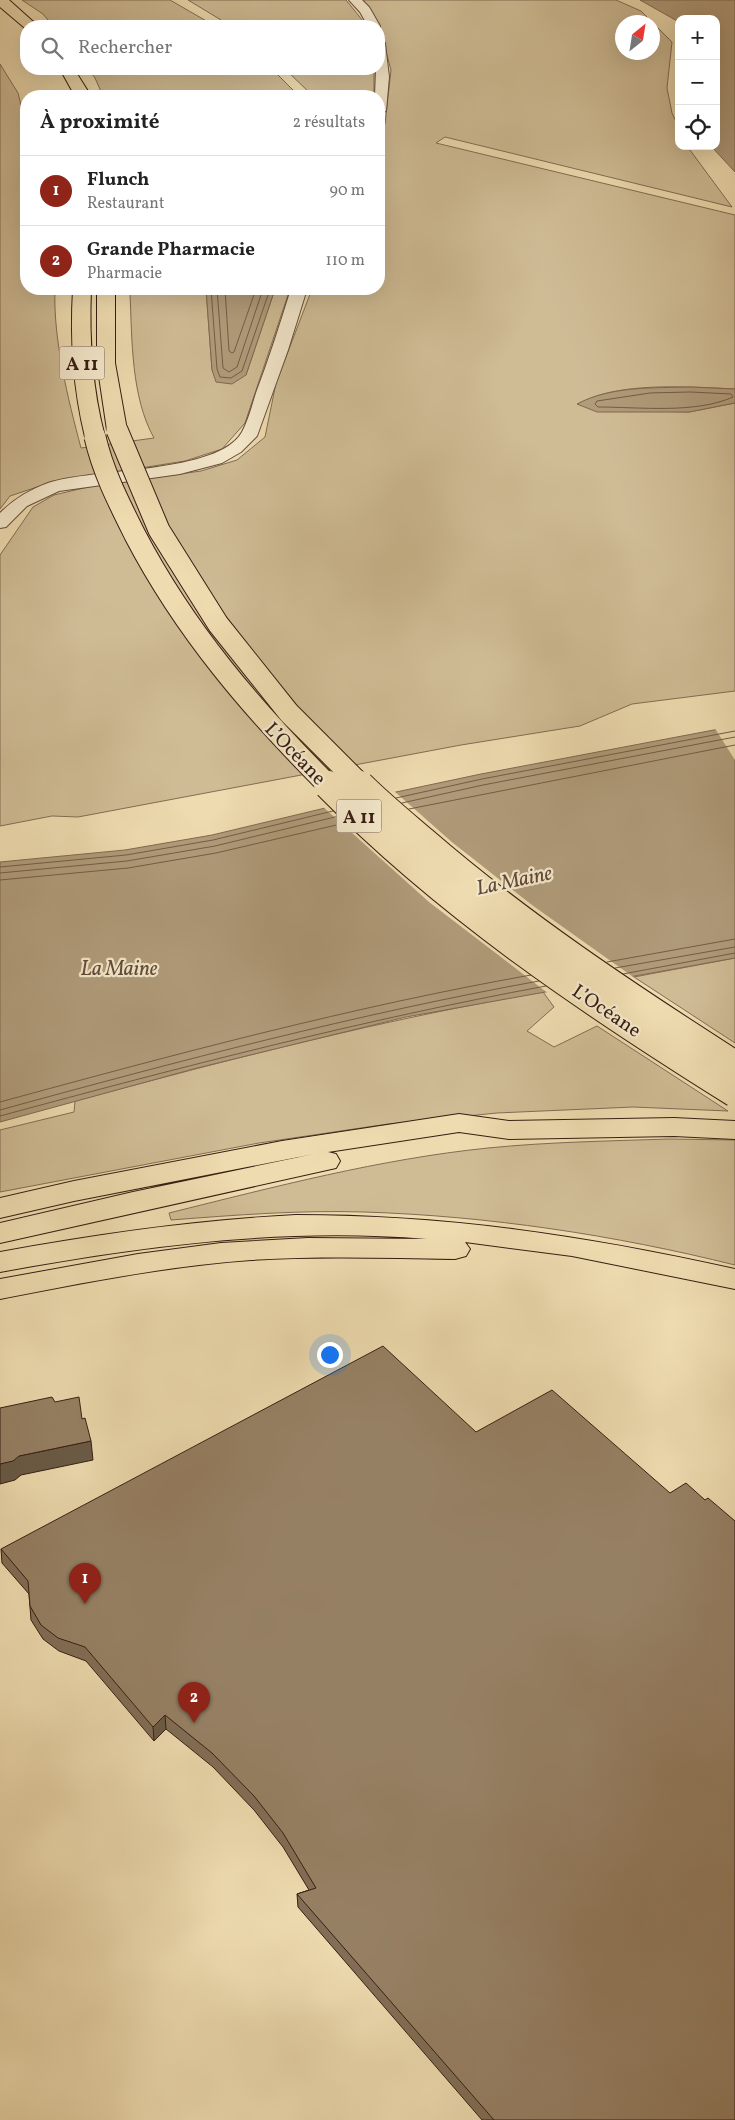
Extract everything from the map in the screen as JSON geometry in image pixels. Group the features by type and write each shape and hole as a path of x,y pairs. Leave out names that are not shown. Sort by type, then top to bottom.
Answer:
{"highway":[{"path":"0,0 24,20"},
{"path":"0,18 14,30"},
{"path":"71,75 80,90"},
{"name":"L’Océane","path":"82,295 81,356 84,386 106,433 126,457 150,513 172,555 251,668 326,750 405,826 510,912 630,998 735,1065"},
{"name":"L’Océane","path":"106,295 106,433 110,482 148,562 206,650 271,728 309,767 398,851 535,961 631,1027 735,1093"},
{"path":"0,1208 74,1191 263,1154 397,1131 459,1123 509,1130"},
{"path":"0,1233 320,1162 509,1130 674,1127 735,1130"},
{"path":"0,1262 146,1238 240,1228 298,1225 454,1232 567,1245 684,1267 735,1279"},
{"path":"0,1289 131,1266 231,1252 317,1248 398,1248 456,1249 579,1262 632,1258"}],"street":[{"path":"355,0 365,10 371,20"},
{"path":"382,75 382,90"},
{"path":"0,523 21,502 54,487 85,481 180,469 216,459 235,448 249,436 297,295"}],"shaded area":[{"path":"22,0 170,0 205,20 48,20 43,14"},
{"path":"188,0 346,0 362,20 221,20"},
{"path":"360,0 616,0 641,11 645,15 615,15 615,60 660,60 660,30 672,42 667,88 675,119 675,150 690,150 732,207 445,137 436,143 735,215 735,389 654,387 633,389 594,397 578,404 647,411 689,412 735,403 735,691 632,704 580,726 461,745 78,817 52,816 0,826 0,555 33,507 54,495 88,487 201,471 237,460 265,437 276,383 310,295 385,295 385,124 391,70 385,48 385,20 375,20"},
{"path":"0,64 18,93 20,101 20,295 55,295 59,348 81,448 154,438 146,422 137,386 132,348 130,295 206,295 212,370 246,375 273,295 288,295 245,423 222,449 185,461 52,482 10,496 0,509"},
{"path":"93,75 278,75 293,90 100,90"},
{"path":"291,75 374,75 374,90 307,90"},
{"path":"735,958 735,1043 634,977"},
{"path":"543,992 554,1007 527,1031 554,1047 597,1026 728,1111 633,1107 497,1113 388,1124 259,1143 0,1192 0,1130 74,1112 75,1101 366,1027"},
{"path":"669,1139 735,1140 735,1265 597,1236 458,1218 364,1212 292,1212 171,1220 169,1213 327,1175 407,1159 533,1144"}],"water":[{"path":"640,0 735,0 735,172 715,150 720,150 720,15 675,15 675,20"},
{"path":"206,295 273,295 246,375 232,384 216,382 212,370"},
{"path":"691,387 735,389 735,403 689,412 597,412 577,404 590,398 618,391"},
{"name":"La Maine","path":"735,726 735,958 406,1017 197,1068 0,1122 0,862 125,850 212,835 363,799 481,774"}],"pier":[{"path":"735,723 735,760 714,727"},
{"path":"394,791 453,843 532,905 636,979 549,994 429,902 322,806"}],"building":[{"path":"383,1346 476,1432 552,1390 670,1493 686,1483 705,1500 708,1498 735,1521 735,2120 494,2120 297,1894 316,1888 283,1833 254,1796 212,1753 165,1715 153,1727 85,1647 58,1638 41,1625 30,1606 28,1581 1,1549"},
{"path":"52,1397 55,1402 79,1397 82,1419 85,1418 91,1441 19,1456 13,1461 0,1464 0,1408"}],"place":[{"name":"Flunch","path":"85,1604"},
{"name":"Grande Pharmacie","path":"194,1723"}]}
